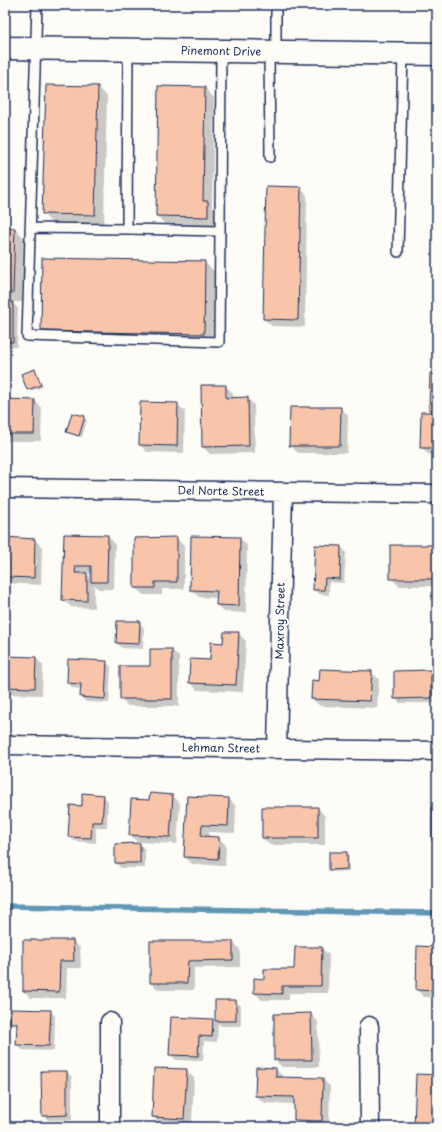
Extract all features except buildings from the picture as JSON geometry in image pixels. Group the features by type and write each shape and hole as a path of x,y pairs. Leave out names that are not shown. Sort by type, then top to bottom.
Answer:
{"main road":[{"name":"Pinemont Drive","path":"5,48 437,54"}],"street":[{"name":"Del Norte Street","path":"5,488 437,494"},
{"name":"Maxroy Street","path":"277,749 283,492"},
{"name":"Lehman Street","path":"5,746 437,751"},
{"path":"110,1022 110,1127"},
{"path":"369,1026 370,1127"}],"lane":[{"path":"37,5 27,336 219,342 221,51"},
{"path":"270,157 276,5"},
{"path":"127,230 128,50"},
{"path":"398,252 403,53"},
{"path":"30,228 220,231"}],"waterway":[{"path":"5,906 437,913"}]}
